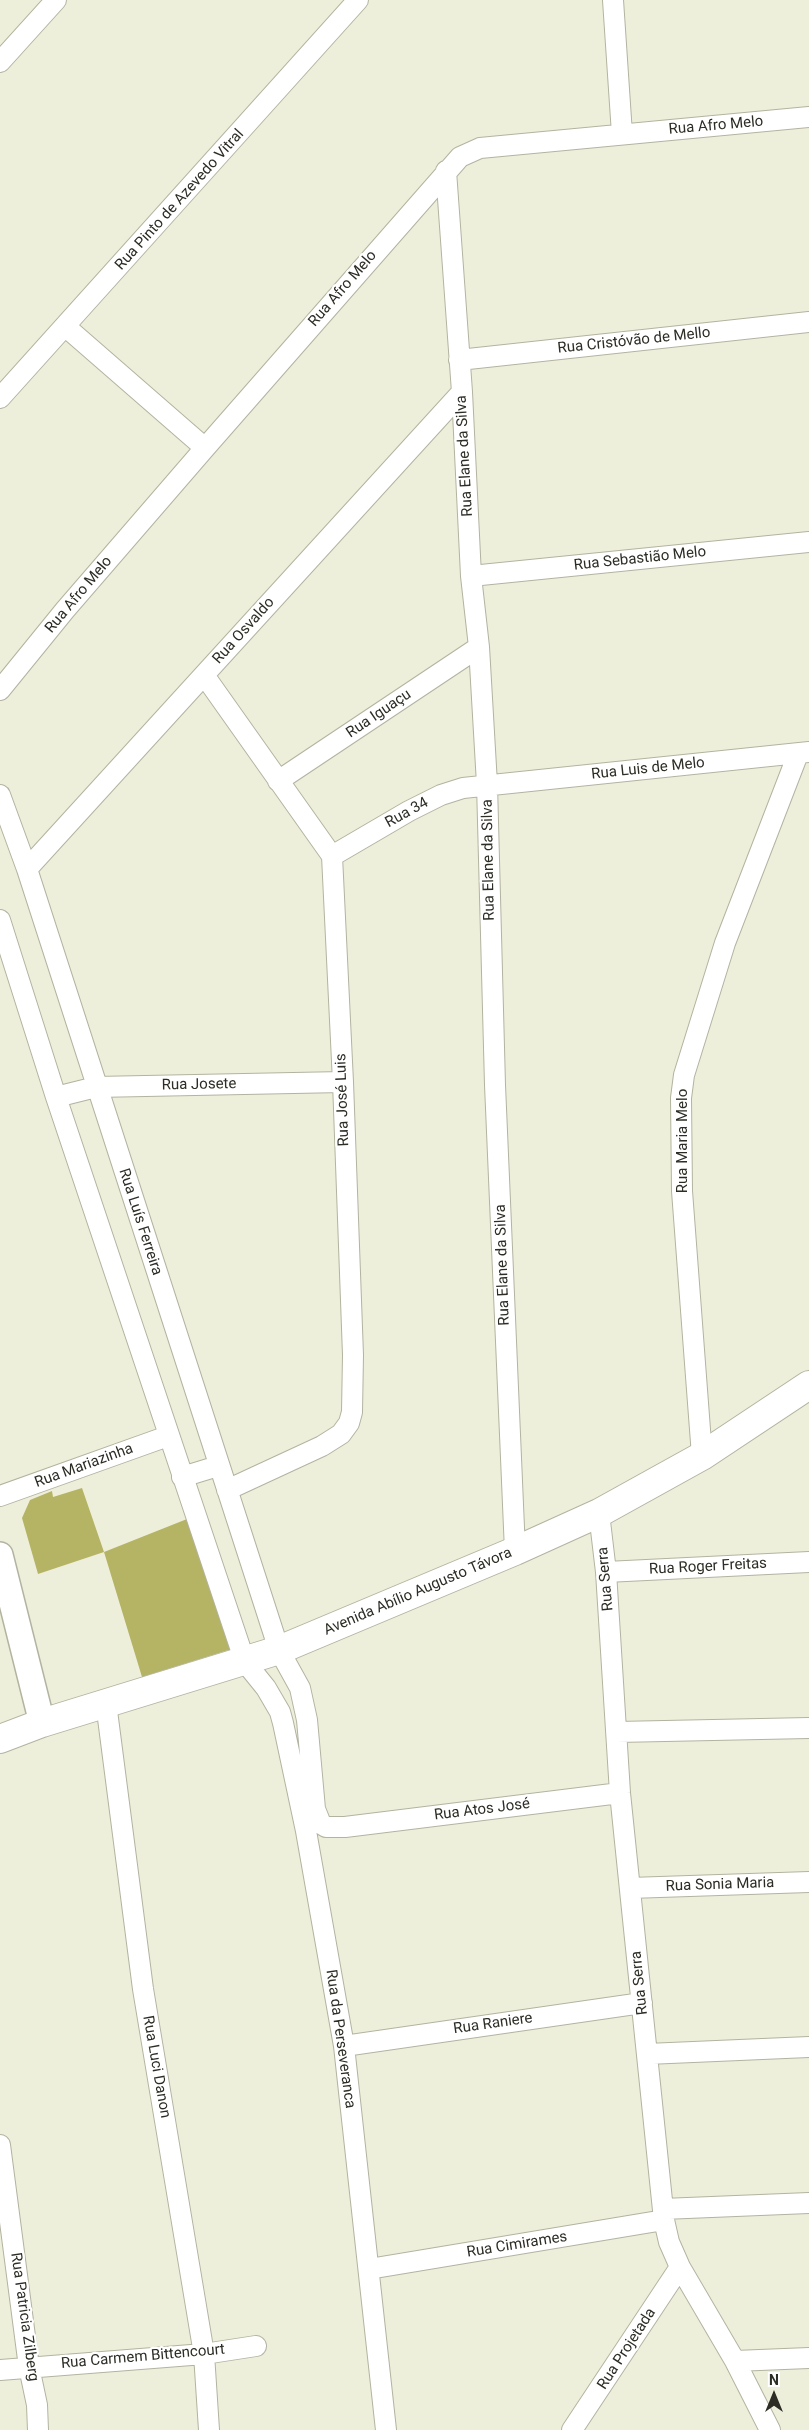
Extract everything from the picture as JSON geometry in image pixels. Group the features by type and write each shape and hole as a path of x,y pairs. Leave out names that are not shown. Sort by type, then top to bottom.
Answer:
{"main road":[{"name":"Avenida Abílio Augusto Távora","path":"0,1738 106,1703 245,1662 515,1551 599,1513 702,1456 809,1384"}],"street":[{"path":"0,62 56,0"},
{"name":"Rua Pinto de Azevedo Vitral","path":"0,398 66,327 358,0"},
{"path":"613,0 622,134"},
{"name":"Rua Afro Melo","path":"0,690 65,610 205,448 446,171 466,153 480,148 809,117"},
{"name":"Rua Elane da Silva","path":"446,171 462,392 471,576 480,647 487,784 495,1085 515,1551"},
{"name":"Rua Cristóvão de Mello","path":"459,360 809,322"},
{"path":"66,327 205,448"},
{"name":"Rua Osvaldo","path":"27,869 462,392"},
{"name":"Rua Sebastião Melo","path":"471,576 809,542"},
{"name":"Rua Iguaçu","path":"278,782 480,647"},
{"path":"204,675 332,856"},
{"name":"Rua Luis de Melo","path":"487,784 804,754"},
{"name":"Rua Maria Melo","path":"702,1456 682,1191 681,1098 684,1075 725,943 804,754"},
{"name":"Rua 34","path":"332,856 441,795 463,788 487,784"},
{"name":"Rua Luís Ferreira","path":"0,795 27,869 278,1650"},
{"name":"Rua José Luis","path":"227,1490 322,1446 341,1434 349,1423 352,1412 353,1355 332,856"},
{"path":"0,920 56,1097 245,1662"},
{"name":"Rua Josete","path":"56,1097 96,1087 343,1082"},
{"name":"Rua Mariazinha","path":"0,1496 168,1436"},
{"path":"182,1477 218,1466"},
{"name":"Rua Serra","path":"599,1513 606,1572 620,1792 664,2214 670,2242 680,2267 734,2361 770,2430"},
{"path":"0,1555 42,1723"},
{"name":"Rua Roger Freitas","path":"606,1572 809,1562"},
{"name":"Rua Atos José","path":"278,1650 300,1688 307,1720 318,1818 326,1828 345,1828 620,1792"},
{"name":"Rua da Perseveranca","path":"245,1662 266,1688 280,1712 306,1831 344,2046 386,2430"},
{"name":"Rua Luci Danon","path":"106,1703 143,1989 204,2354 209,2430"},
{"path":"617,1732 809,1728"},
{"name":"Rua Sonia Maria","path":"630,1888 809,1882"},
{"name":"Rua Raniere","path":"344,2046 642,2003"},
{"path":"648,2054 809,2047"},
{"name":"Rua Patricia Zilberg","path":"0,2145 29,2367 37,2406 38,2430"},
{"name":"Rua Cimirames","path":"369,2269 664,2214 809,2203"},
{"name":"Rua Projetada","path":"572,2430 680,2267"},
{"name":"Rua Carmem Bittencourt","path":"0,2370 204,2354 256,2346"},
{"path":"734,2361 809,2358"}],"building":[{"path":"82,1488 104,1552 38,1574 22,1518 30,1500 52,1491 53,1497"},
{"path":"187,1519 232,1649 142,1677 104,1552"}]}
